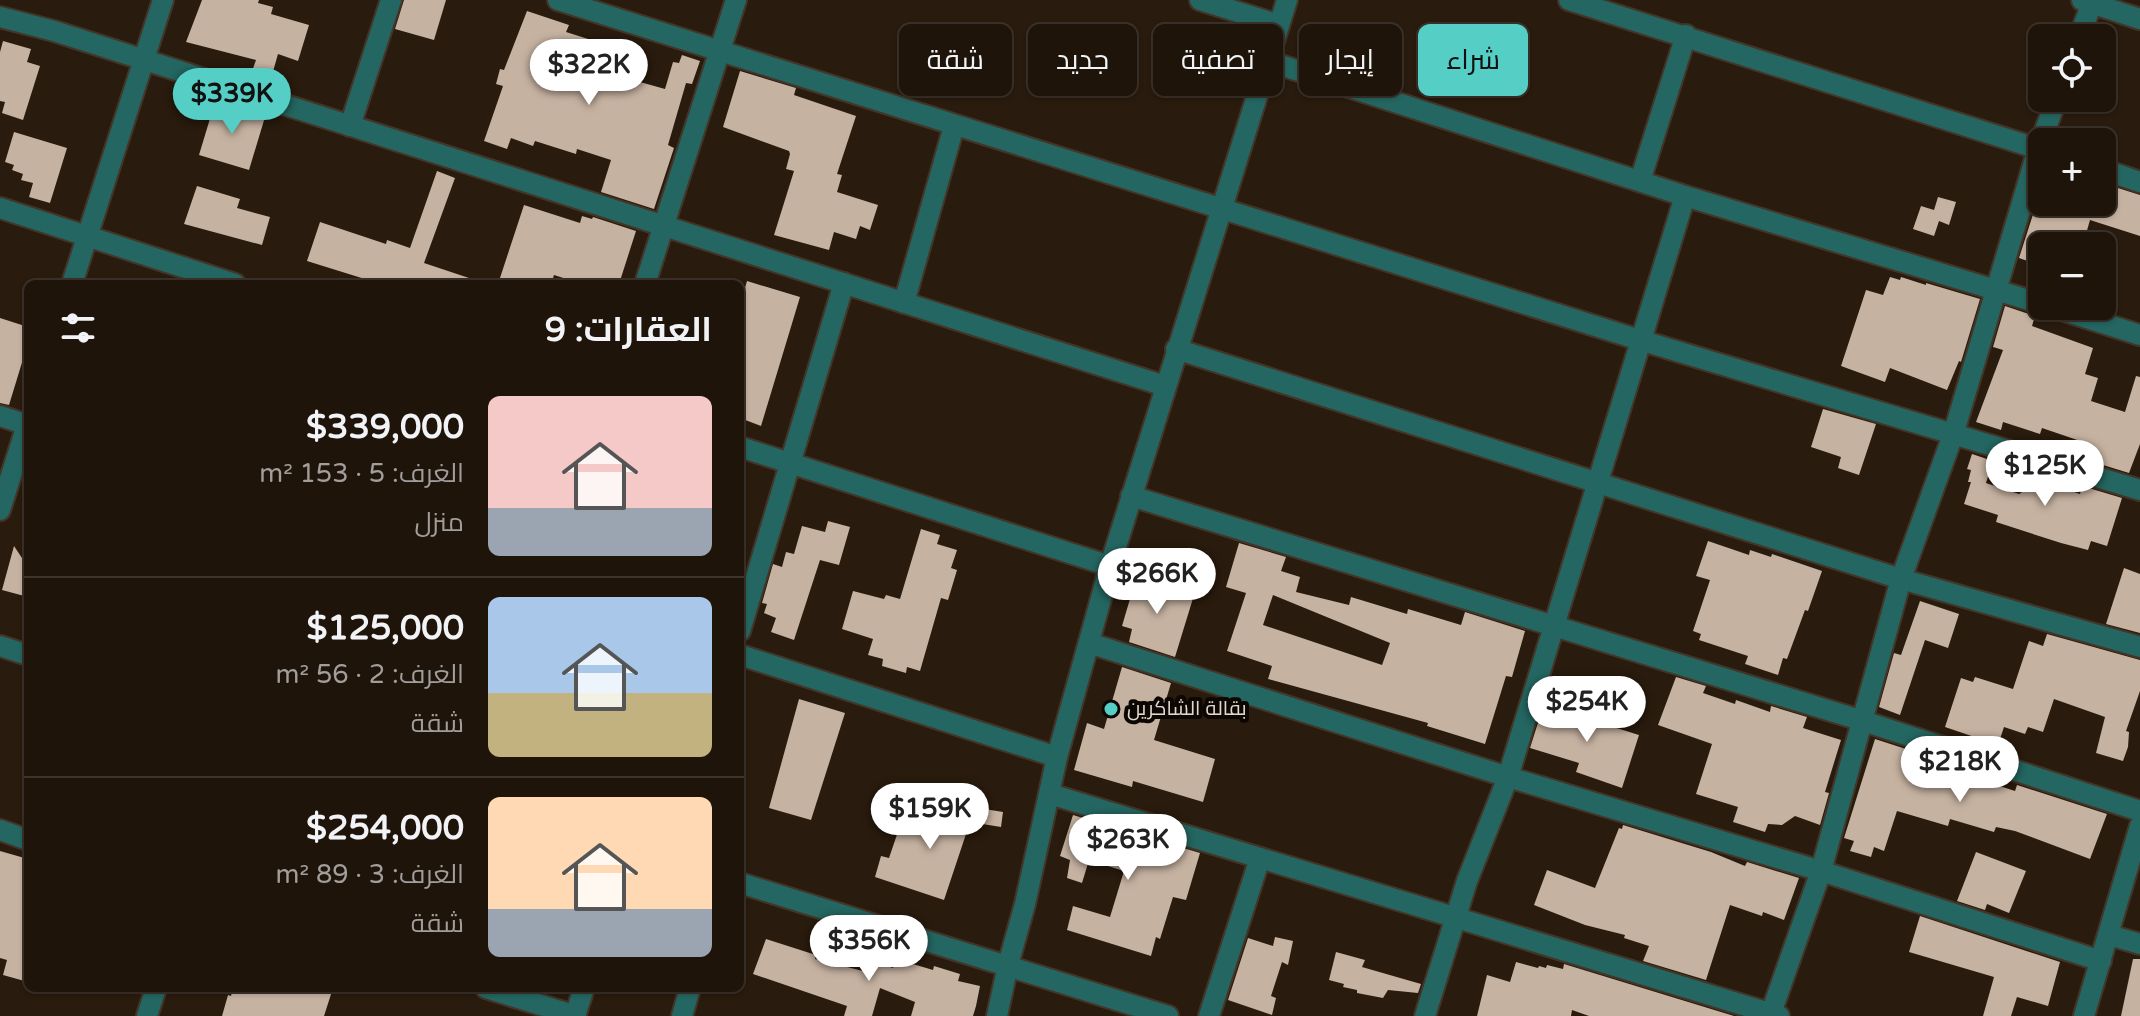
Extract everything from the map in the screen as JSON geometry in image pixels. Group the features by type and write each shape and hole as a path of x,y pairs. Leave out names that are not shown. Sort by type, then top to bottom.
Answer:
{"street":[{"path":"73,280 163,0"},
{"path":"350,126 391,0"},
{"path":"558,0 1643,341 2140,490"},
{"path":"646,280 736,0"},
{"path":"1200,0 1276,24"},
{"path":"1279,24 1287,0"},
{"path":"1569,0 2028,145"},
{"path":"2083,24 2089,1 2140,19"},
{"path":"0,17 144,60 1165,386"},
{"path":"1640,181 1686,35"},
{"path":"1283,66 1685,196 2028,299"},
{"path":"997,1016 1057,757 1110,566 1257,96"},
{"path":"904,303 954,126"},
{"path":"2116,174 2140,182"},
{"path":"1050,794 1773,1015 1821,871 1901,579 1954,432 2028,188"},
{"path":"1425,1016 1456,916 1508,777 1685,196"},
{"path":"0,208 223,280"},
{"path":"744,618 844,283"},
{"path":"2093,320 2140,335"},
{"path":"1176,349 1901,579 2140,647"},
{"path":"0,416 24,423"},
{"path":"0,510 24,436"},
{"path":"744,448 1110,566"},
{"path":"1131,496 1860,720 2140,811"},
{"path":"1089,643 2101,961"},
{"path":"0,646 24,654"},
{"path":"744,656 1057,757"},
{"path":"2084,1016 2140,826"},
{"path":"0,830 24,839"},
{"path":"1209,1016 1260,858"},
{"path":"744,884 1168,1016"},
{"path":"2109,935 2140,944"},
{"path":"147,1016 155,992"},
{"path":"499,992 575,1016 583,992"},
{"path":"682,1016 689,992"}],"building":[{"path":"202,0 259,0 258,3 273,7 271,14 309,25 298,61 278,54 270,82 250,77 256,60 186,42"},
{"path":"404,0 446,0 434,40 395,29"},
{"path":"527,11 569,25 566,32 623,50 615,75 665,89 673,62 679,63 682,55 700,61 692,84 686,83 668,145 674,148 654,209 601,192 611,160 577,149 576,154 535,141 533,146 511,138 507,149 484,141 503,86 496,84 500,69 504,70"},
{"path":"3,41 31,49 27,62 40,66 23,120 2,113 5,102 0,101 0,52"},
{"path":"740,71 796,88 794,95 856,116 837,174 842,175 837,192 878,205 870,230 860,226 856,239 834,232 829,250 774,235 794,171 786,169 789,151 723,127"},
{"path":"215,102 265,117 249,170 199,155"},
{"path":"14,132 67,148 50,203 29,197 33,183 21,180 23,174 12,170 14,165 5,162"},
{"path":"437,171 455,178 424,263 475,280 368,280 307,261 320,222 386,244 387,240 410,248"},
{"path":"197,186 240,199 237,208 270,217 262,245 184,224"},
{"path":"2116,187 2140,195 2140,236 2090,220 2087,232 2028,232 2028,261 2019,258 2032,216 2116,216"},
{"path":"1938,197 1956,202 1949,225 1939,221 1934,236 1913,229 1921,206 1934,210"},
{"path":"524,205 580,223 582,216 593,217 636,231 620,280 570,280 554,275 552,280 499,280"},
{"path":"1890,277 1926,283 1980,299 1961,362 1947,390 1890,368 1885,382 1841,366 1866,290 1883,295"},
{"path":"747,281 800,297 761,426 744,420 744,291"},
{"path":"2005,306 2028,314 2028,320 2034,320 2032,326 2093,348 2085,374 2098,378 2091,401 2125,412 2136,376 2140,377 2140,444 2129,473 2090,461 2092,454 2087,453 2089,444 2042,428 2040,434 2003,422 2001,430 1976,422 2003,350 1993,347"},
{"path":"0,318 24,326 24,356 9,405 0,403"},
{"path":"1823,409 1876,424 1859,475 1838,468 1841,457 1811,447"},
{"path":"1972,454 1993,461 1986,483 2019,494 2027,476 2080,494 2082,486 2122,498 2107,546 2091,541 2088,550 2061,543 1996,522 1998,515 1964,504 1971,482 1968,482 1971,470 1967,469"},
{"path":"828,521 850,527 839,565 820,560 794,640 771,632 776,618 764,613 767,604 762,603 773,564 782,567 786,552 794,554 802,526 825,532"},
{"path":"921,529 940,535 937,544 957,550 951,568 957,570 948,600 941,598 920,671 907,667 906,673 882,666 883,659 868,655 873,639 842,629 853,591 884,599 886,595 900,599"},
{"path":"1708,541 1749,555 1750,550 1771,557 1772,554 1822,571 1808,611 1805,610 1778,675 1745,664 1748,656 1699,640 1701,634 1693,631 1710,580 1696,576"},
{"path":"1239,543 1286,557 1281,571 1300,577 1296,592 1349,605 1351,597 1407,614 1408,609 1461,625 1465,612 1525,631 1512,677 1506,676 1485,744 1427,726 1428,723 1268,679 1272,666 1227,651 1246,593 1226,587","holes":["1273,595 1390,643 1382,665 1263,625"]},
{"path":"14,546 24,561 24,596 2,590"},
{"path":"2124,568 2140,574 2140,633 2106,624"},
{"path":"1137,575 1194,595 1175,657 1129,642 1132,629 1122,626"},
{"path":"1920,601 1959,614 1948,648 1925,640 1900,715 1879,707 1894,653 1901,655"},
{"path":"2047,634 2140,660 2140,691 2126,731 2129,732 2128,747 2123,761 2096,753 2105,717 2054,699 2043,732 2028,727 2025,734 2004,727 1998,745 1945,727 1961,678 1973,682 1975,677 2013,689 2029,641 2043,646"},
{"path":"1122,667 1171,683 1154,740 1215,759 1203,802 1133,781 1132,787 1074,770 1087,723 1104,729"},
{"path":"1676,677 1706,686 1703,693 1735,704 1736,700 1770,712 1771,706 1807,717 1803,728 1841,740 1825,792 1829,793 1820,825 1795,816 1782,825 1768,824 1765,832 1733,822 1738,807 1696,794 1712,744 1658,725"},
{"path":"799,699 845,713 811,820 769,808"},
{"path":"1601,704 1614,709 1610,726 1639,735 1622,788 1576,772 1579,763 1530,748 1543,707 1592,722"},
{"path":"1875,739 1980,773 1978,779 2015,791 2017,785 2107,814 2090,859 2015,831 1996,827 1994,832 1950,819 1948,826 1897,811 1884,851 1874,847 1871,857 1850,851 1854,841 1844,838"},
{"path":"966,806 1003,812 1001,827 970,822 944,900 875,877 881,856 889,858 905,811 949,826 953,812 964,816"},
{"path":"1073,815 1200,853 1186,900 1173,897 1160,939 1156,937 1151,956 1067,930 1073,906 1110,917 1124,871 1089,860 1082,883 1067,878 1070,860 1060,856"},
{"path":"1623,825 1711,852 1745,866 1747,862 1799,878 1784,920 1730,905 1706,980 1643,961 1649,946 1624,938 1625,935 1585,925 1534,905 1547,870 1595,888 1619,828 1622,829"},
{"path":"0,851 24,858 24,981 3,975 7,960 0,958"},
{"path":"1976,852 2026,871 2009,913 1987,904 1985,910 1957,901"},
{"path":"1920,916 2060,962 2048,1006 2017,997 2011,1016 1983,1016 1994,977 1909,952"},
{"path":"1275,937 1293,941 1288,965 1282,962 1271,996 1276,998 1272,1015 1228,1000 1248,938 1273,946"},
{"path":"766,939 816,955 815,959 871,973 875,962 893,968 896,959 960,974 958,981 980,986 973,1016 911,1016 915,1002 880,988 872,1016 844,1016 847,1006 753,974"},
{"path":"1336,952 1365,960 1362,967 1421,984 1418,993 1388,990 1383,998 1357,993 1357,990 1329,980"},
{"path":"2133,959 2140,959 2140,1016 2121,1016"},
{"path":"1516,962 1538,968 1546,968 1547,965 1563,969 1564,964 1734,1016 1589,1016 1572,1010 1571,1016 1477,1016 1487,975 1510,982"},
{"path":"232,992 332,992 324,1016 222,1016 228,995 231,996"}],"place":[{"name":"بقالة الشاكرين","path":"1111,709"}]}
